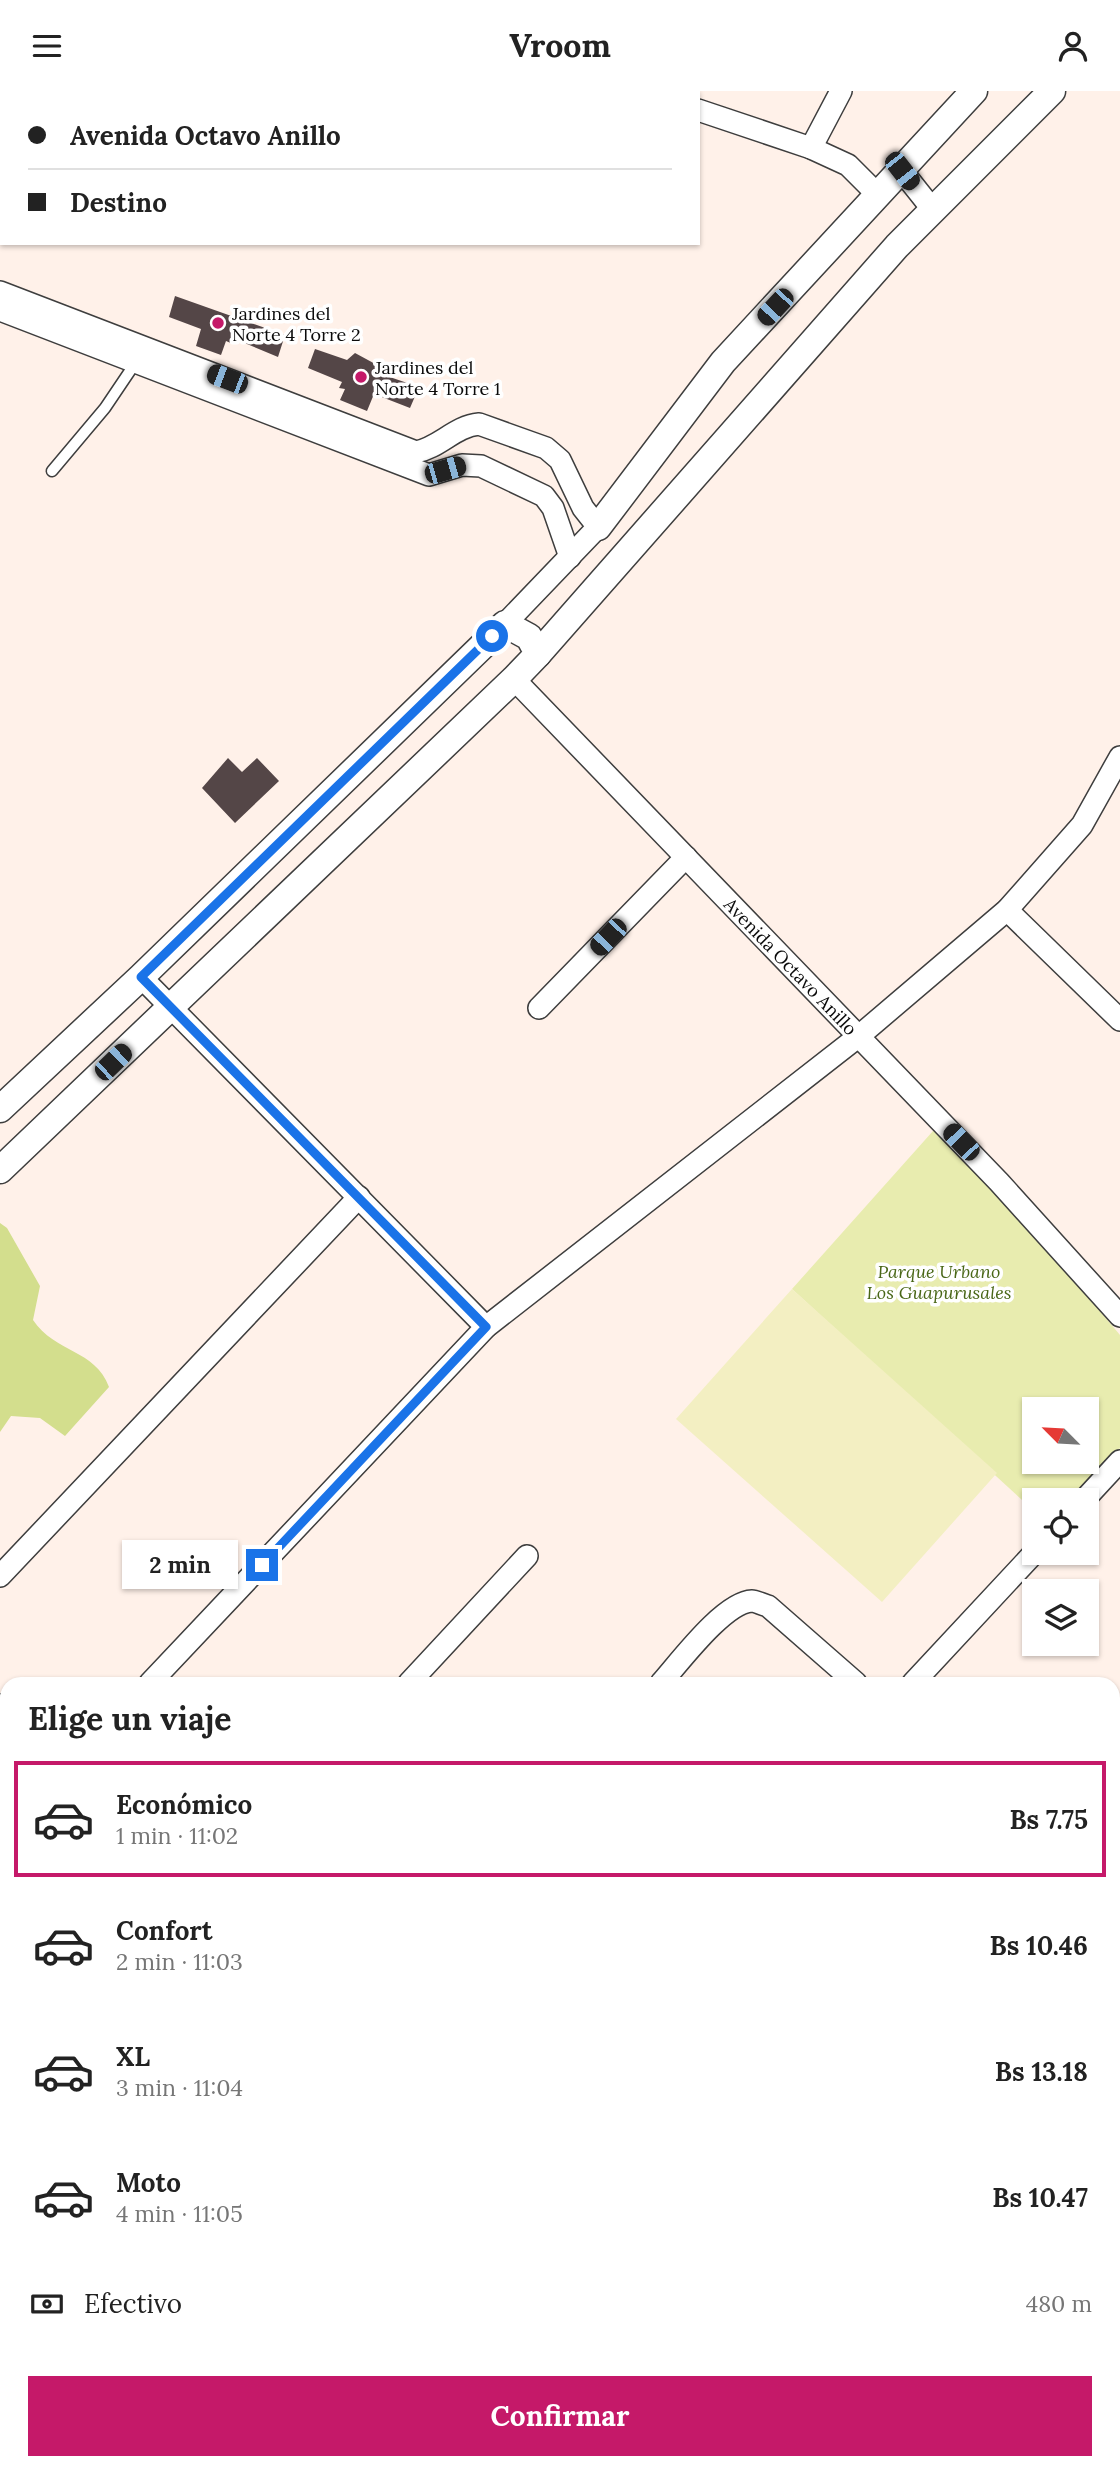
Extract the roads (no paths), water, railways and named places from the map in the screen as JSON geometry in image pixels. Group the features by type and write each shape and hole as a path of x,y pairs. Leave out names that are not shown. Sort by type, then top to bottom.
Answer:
{"street":[{"path":"811,148 841,91"},
{"path":"0,1108 141,977 505,624 570,557 598,527 723,362 974,91"},
{"path":"0,1170 514,679 897,246 1052,91"},
{"path":"700,111 811,148 856,170 878,196"},
{"path":"902,171 933,210"},
{"path":"0,292 416,452 426,450 468,425 479,424 546,448 560,460 583,508 598,527"},
{"path":"0,310 429,474 462,465 481,467 544,496 553,508 570,557"},
{"path":"505,624 529,637 538,654"},
{"name":"Avenida Octavo Anillo","path":"514,679 859,1036 1007,910 1082,825 1120,757"},
{"path":"539,1008 686,857"},
{"path":"1007,910 1120,1020"},
{"path":"141,977 486,1327"},
{"path":"156,1677 486,1327 859,1036 999,1182 1120,1316"},
{"path":"0,1576 359,1197"},
{"path":"1095,1488 1120,1461"},
{"path":"415,1677 527,1556"},
{"path":"919,1677 1023,1565"},
{"path":"667,1677 719,1620 734,1607 752,1601 768,1606 849,1677"}],"lane":[{"path":"52,471 106,408 136,362"}],"place":[{"name":"Jardines del Norte 4 Torre 2","path":"218,323"},
{"name":"Jardines del Norte 4 Torre 1","path":"361,377"}],"park label":[{"name":"Parque Urbano Los Guapurusales","path":"939,1282"}]}
